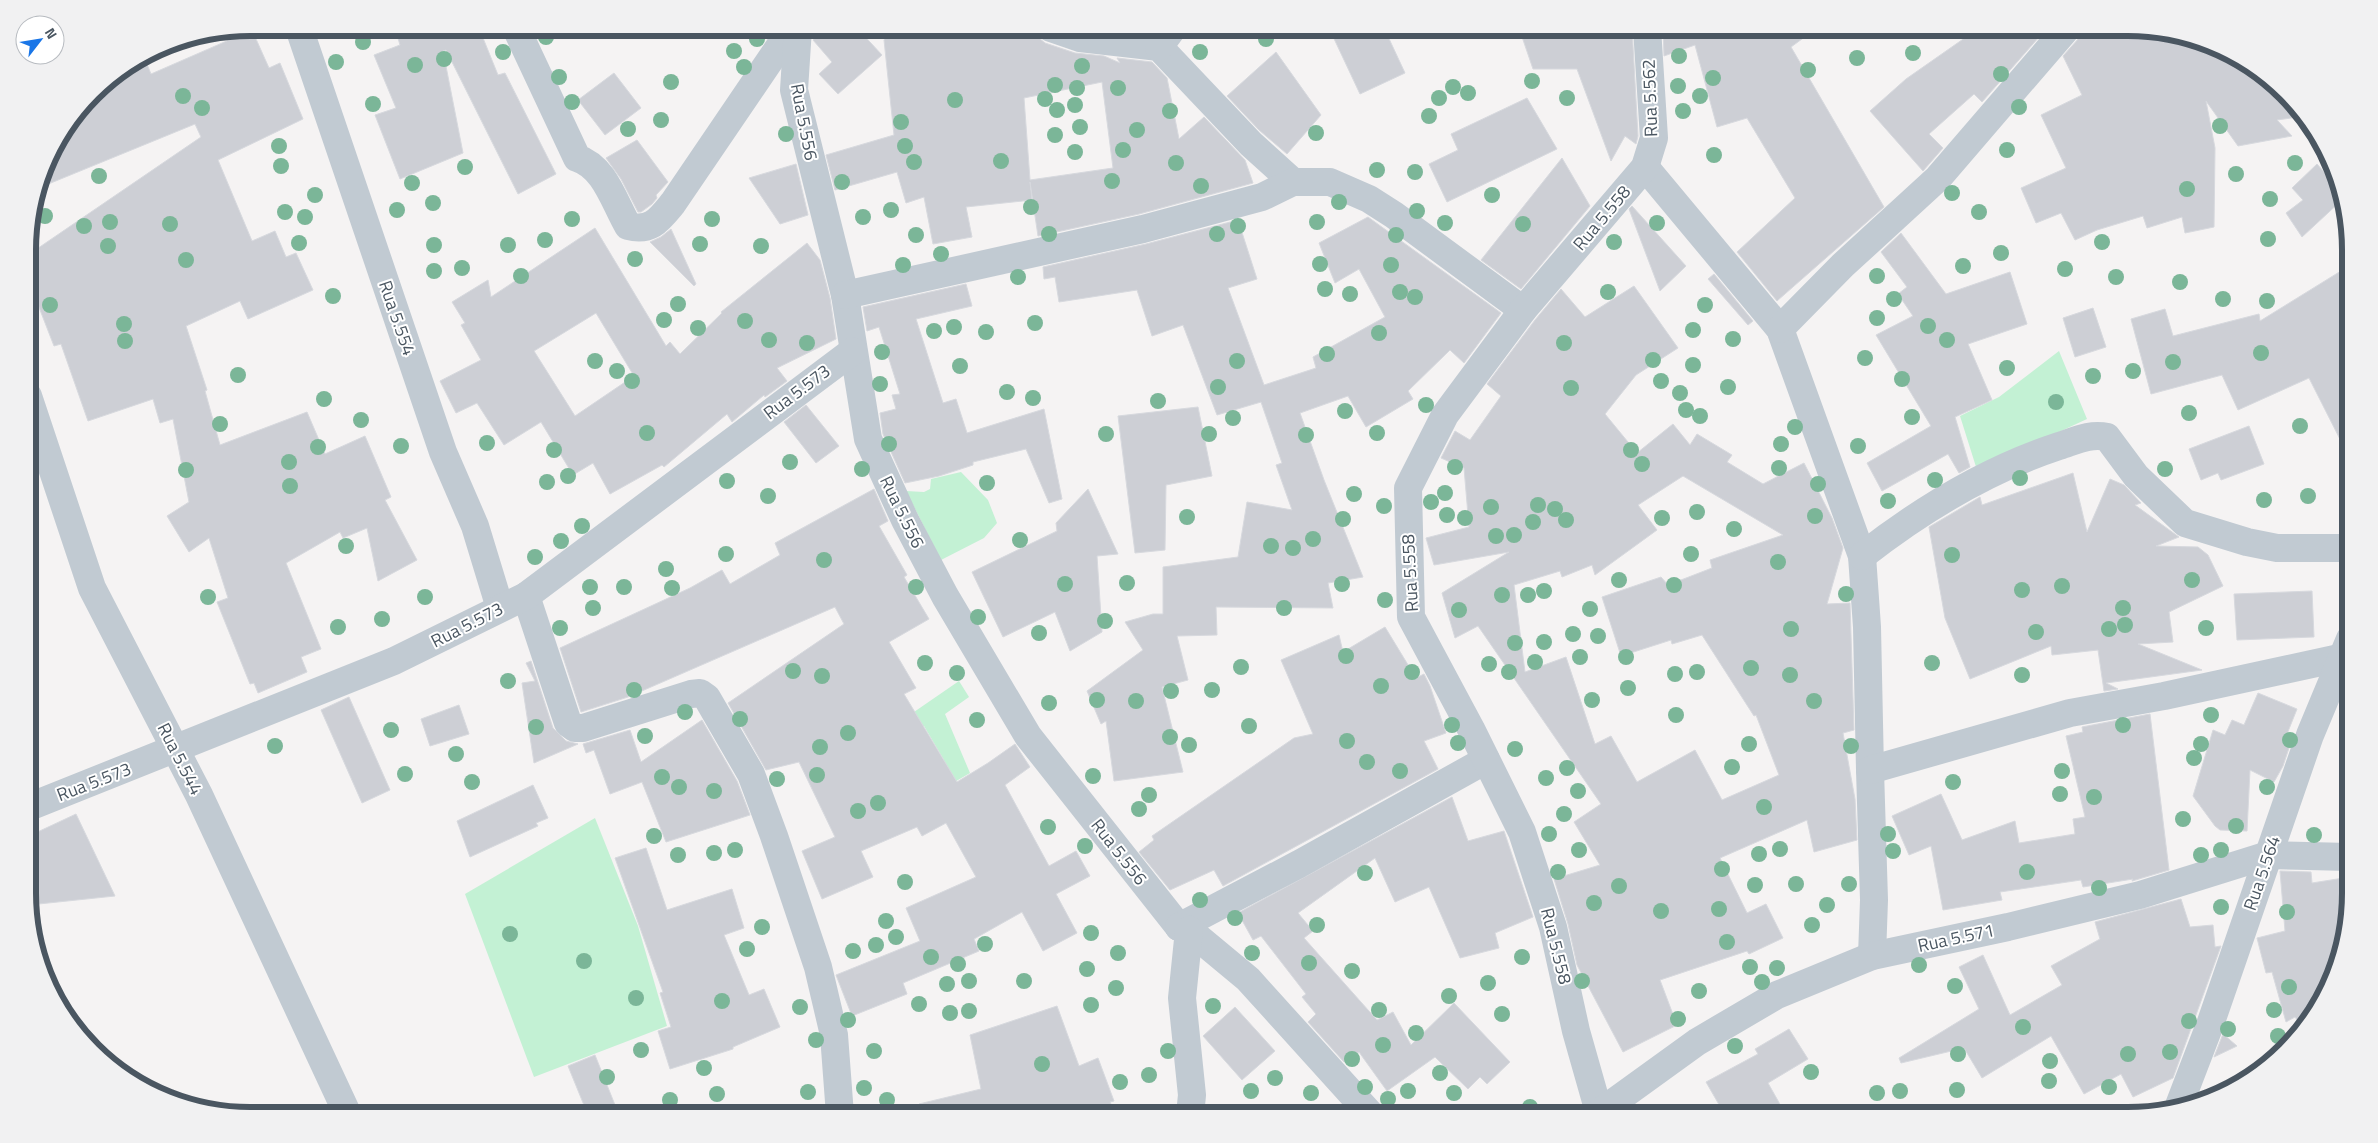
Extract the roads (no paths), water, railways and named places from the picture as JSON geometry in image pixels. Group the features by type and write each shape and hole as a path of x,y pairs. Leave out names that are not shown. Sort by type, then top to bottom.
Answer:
{"street":[{"name":"Rua 5.554","path":"302,36 443,452 475,526 500,608"},
{"path":"520,36 577,158 596,169 605,181 628,226 640,229 658,221 673,203 787,36"},
{"name":"Rua 5.556","path":"797,36 794,90 845,295 868,439 905,520 946,596 1028,736 1184,928 1248,979 1364,1107"},
{"path":"1074,36 1080,38 1166,37 1251,144 1293,182"},
{"name":"Rua 5.562","path":"1645,167 1654,138 1648,36"},
{"path":"1780,329 1843,264 1938,178 2060,36"},
{"path":"1645,167 1780,329 1862,556 1867,627 1874,900 1872,956"},
{"name":"Rua 5.558","path":"1596,1107 1576,1030 1553,927 1522,832 1411,618 1408,488 1445,414 1523,310 1645,167"},
{"path":"845,295 1142,229 1262,197 1293,182 1330,182 1369,199 1523,310"},
{"name":"Rua 5.573","path":"36,804 176,750 394,661 526,596 853,351"},
{"name":"Rua 5.544","path":"36,420 92,588 199,795 344,1107"},
{"path":"1862,556 1901,525 1963,486 2013,462 2091,435 2107,437 2136,476 2185,523 2247,542 2277,548 2342,548"},
{"path":"526,596 568,723 575,728 583,728 691,694 700,693 707,698 751,774 818,967 834,1035 839,1107"},
{"path":"1870,770 2070,713 2164,696 2342,649"},
{"name":"Rua 5.564","path":"2181,1099 2211,1022 2310,735 2342,660"},
{"path":"1191,1107 1192,1095 1182,998 1184,928 1486,760"},
{"name":"Rua 5.571","path":"1606,1107 1697,1042 1778,995 1872,956 2008,927 2140,895 2268,855 2342,857"}]}
